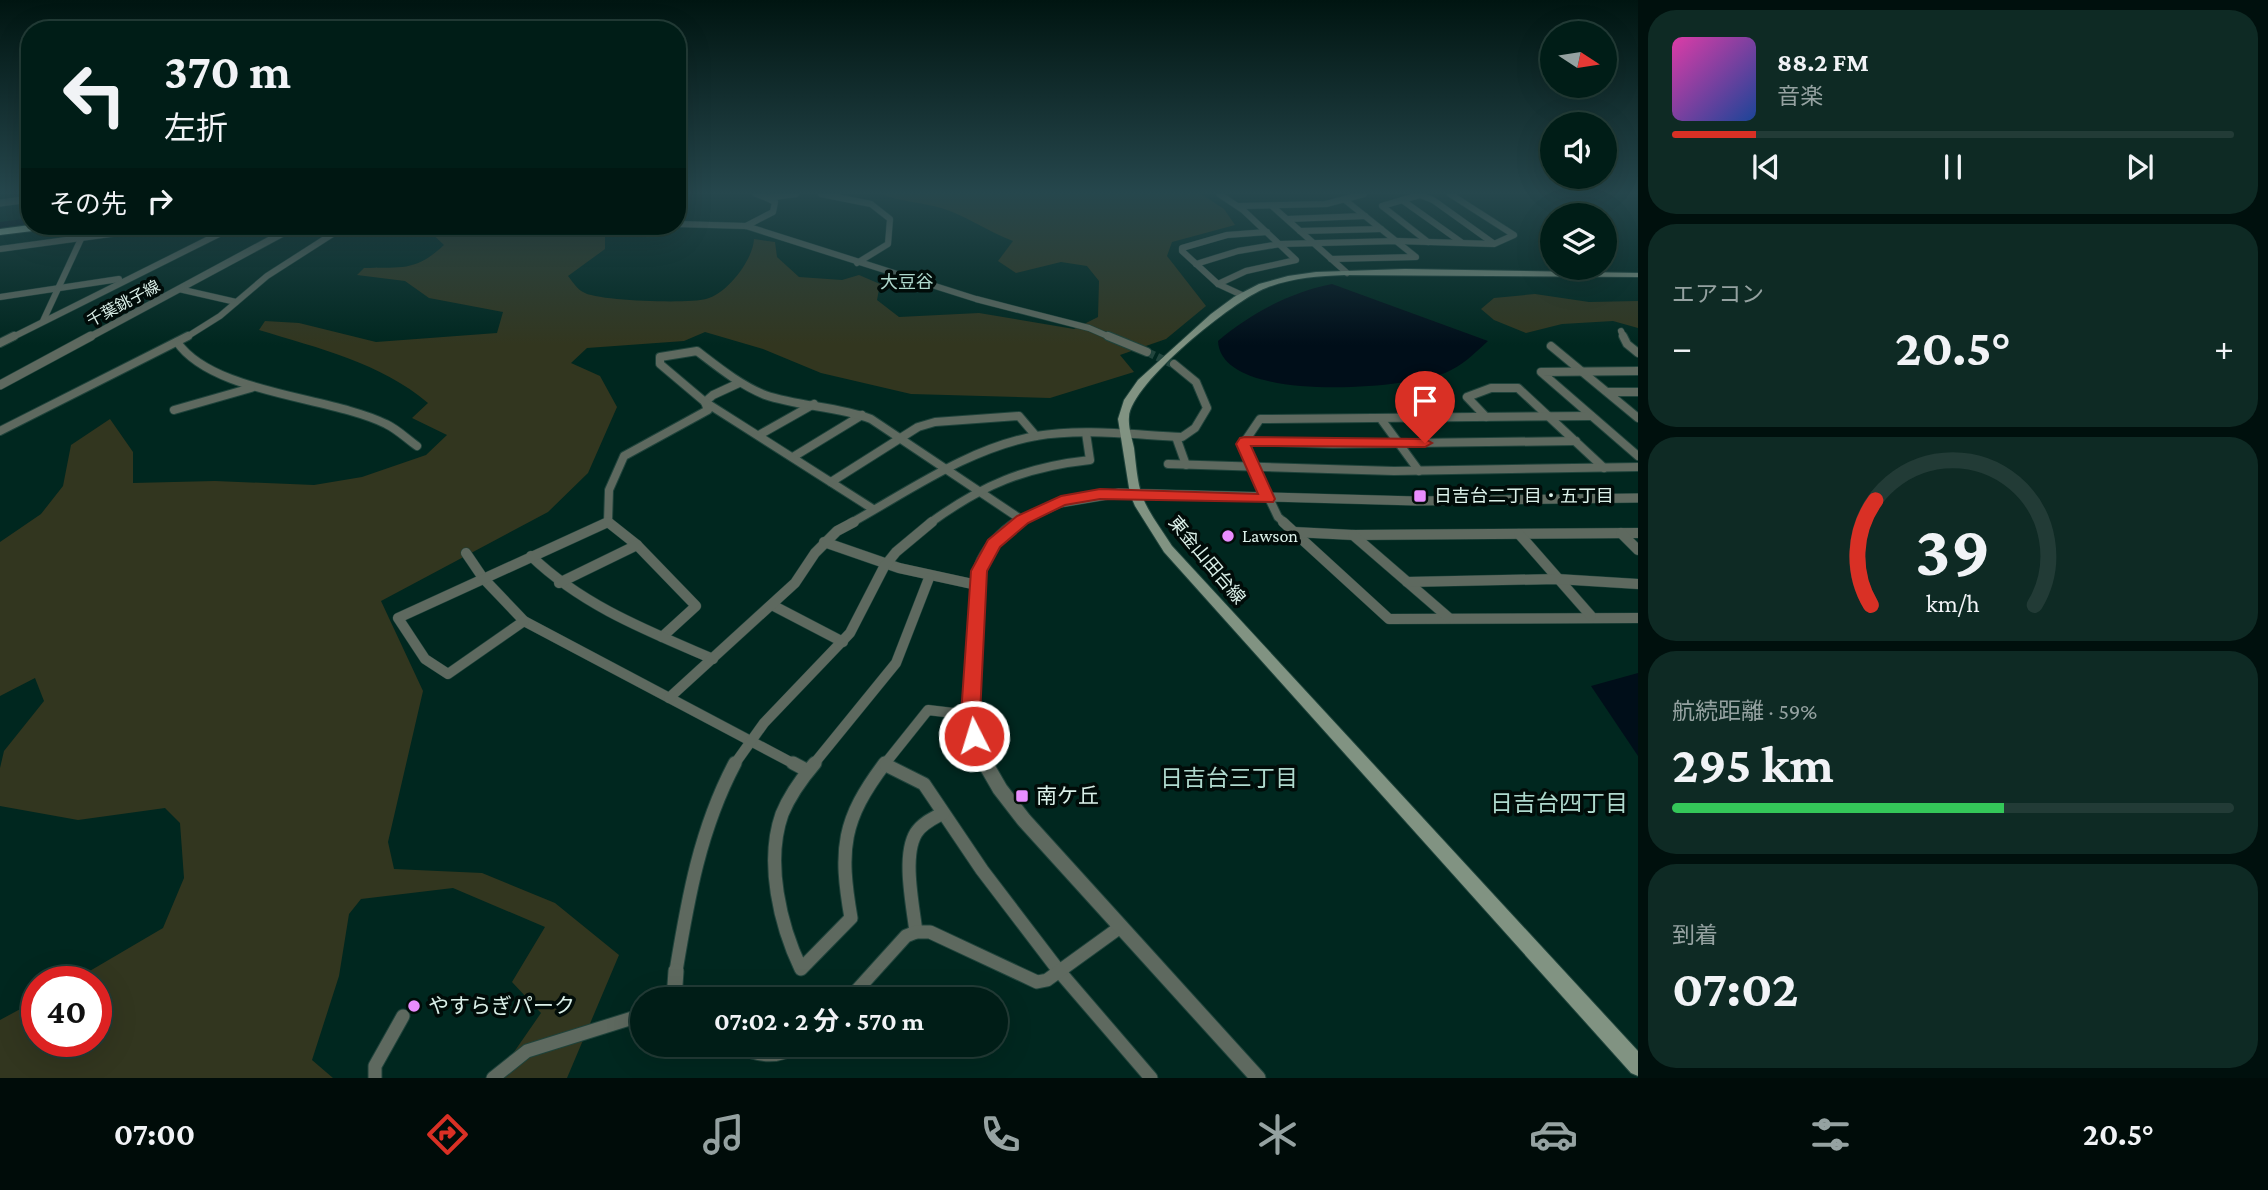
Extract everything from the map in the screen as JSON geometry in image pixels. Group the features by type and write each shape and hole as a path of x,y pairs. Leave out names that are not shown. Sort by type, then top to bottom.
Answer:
{"main road":[{"name":"東金山田台線","path":"1638,275 1449,270 1347,273 1279,281 1244,296 1216,315 1155,368 1132,394 1124,409 1124,433 1136,494 1154,530 1192,578 1638,1066"}],"street":[{"path":"0,248 27,244"},
{"path":"43,321 77,244"},
{"path":"0,343 198,244"},
{"name":"千葉銚子線","path":"0,385 262,244"},
{"path":"0,431 205,326 267,275 320,244"},
{"path":"801,244 976,299 1089,328 1147,352"},
{"path":"857,263 887,244"},
{"path":"1195,244 1182,248 1218,284 1244,296"},
{"path":"1196,264 1238,251 1278,244"},
{"path":"1218,284 1230,276 1261,266 1296,260 1280,244"},
{"path":"1314,244 1347,273"},
{"path":"1331,259 1416,257 1401,244"},
{"path":"0,297 130,278"},
{"path":"179,289 236,302"},
{"path":"1621,331 1627,344 1637,351"},
{"path":"177,342 186,355 228,378 256,387 294,394 386,424 417,446"},
{"path":"1551,346 1637,416"},
{"path":"873,509 705,402 660,365 660,357 697,351 740,383 778,399 862,415 982,491 1022,520"},
{"path":"669,698 795,583 824,542 873,509 976,454 1036,436 1124,433 1182,437 1195,428 1207,408 1203,390 1194,377 1174,365"},
{"path":"1638,371 1541,372 1638,456"},
{"path":"705,402 713,395 740,383"},
{"path":"174,410 256,387"},
{"path":"1486,417 1467,397 1491,388 1518,388 1604,468"},
{"path":"1608,393 1638,392"},
{"path":"608,522 609,490 624,456 708,410 705,402"},
{"path":"759,435 814,404"},
{"path":"793,457 862,415"},
{"path":"831,482 899,437 934,422 1019,416 1036,436"},
{"path":"1591,416 1260,419 1243,444 1278,517 1389,620 1591,616 1638,618"},
{"path":"1381,419 1419,471"},
{"path":"675,987 692,874 707,822 724,784 750,740 856,626 885,566 914,534 1008,477 1036,467 1090,460 1086,433"},
{"path":"1176,437 1186,465"},
{"path":"1245,441 1400,444 1576,441"},
{"path":"1168,464 1419,471 1638,467"},
{"path":"1258,1078 1119,928 1010,802 982,761 970,715 977,585 983,559 993,544 1022,520 1061,501 1080,496 1136,494 1416,501 1638,498"},
{"path":"608,522 636,545 696,606 662,637"},
{"path":"524,621 448,674 440,672 425,659 410,641 398,618 608,522"},
{"path":"1294,532 1638,533"},
{"path":"1621,533 1638,550"},
{"path":"1353,534 1449,618"},
{"path":"1519,534 1591,616"},
{"path":"824,542 885,566 929,578 977,585"},
{"path":"559,583 636,545"},
{"path":"466,553 482,578 524,621 808,771"},
{"path":"531,556 559,583 662,637 713,659"},
{"path":"929,578 896,663 808,771 783,812 777,834 776,891 790,946 802,969 851,918 843,872 848,828 860,800 928,710 970,715"},
{"path":"1407,582 1557,579 1638,584"},
{"path":"772,605 843,642"},
{"path":"886,765 924,785 1059,971 1151,1078"},
{"path":"916,932 910,894 911,846 917,830 943,813"},
{"path":"860,987 906,936 916,932 930,932 1037,982 1047,980 1119,928"},
{"path":"375,1078 374,1066 403,1016"},
{"path":"493,1078 527,1051 630,1019"}],"green space":[{"path":"443,244 605,244 605,249 568,276 583,292 605,298 696,301 714,296 730,283 744,266 753,244 775,244 777,257 799,277 842,280 859,275 880,284 877,300 899,317 979,313 1074,329 1098,317 1099,281 1087,266 1061,262 1016,273 998,261 1011,244 1171,244 1167,256 1206,306 1166,339 1120,355 1134,372 1050,398 911,394 821,373 763,349 705,332 684,341 587,348 571,363 600,376 617,407 588,473 548,512 381,601 423,691 388,842 394,869 482,873 555,903 619,955 567,1078 496,1078 541,1013 512,982 545,927 453,888 361,899 349,914 339,976 312,1060 333,1078 0,1078 0,1020 21,1009 21,1057 112,1057 112,966 98,966 163,928 184,878 180,823 165,808 78,820 0,806 0,768 4,751 44,701 35,678 0,696 0,542 41,514 63,486 71,445 110,419 133,452 133,483 215,481 314,485 362,477 426,455 447,435 412,418 428,403 410,389 348,358 259,330 265,321 299,323 376,342 497,333 503,312 429,298 405,281 357,275 364,268 416,264 434,254"},
{"path":"1535,294 1589,302 1638,301 1638,328 1613,321 1562,324 1526,333 1494,320 1481,309 1494,298"}],"water":[{"path":"1332,284 1488,341 1463,363 1445,373 1393,384 1356,387 1281,383 1249,375 1227,361 1218,341 1231,331 1287,298"},
{"path":"1638,673 1638,756 1591,686"}],"tunnel":[{"path":"1147,352 1172,364"}],"place":[{"name":"日吉台二丁目・五丁目","path":"1420,496"},
{"name":"Lawson","path":"1228,536"},
{"name":"南ケ丘","path":"1022,796"},
{"name":"やすらぎパーク","path":"414,1006"}],"district":[{"name":"大豆谷","path":"907,282"},
{"name":"日吉台三丁目","path":"1229,778"},
{"name":"日吉台四丁目","path":"1559,803"}],"route":[{"path":"974,736 970,715 979,571 993,544 1022,520 1061,501 1100,494 1268,499 1243,444 1245,441 1425,443"}]}
